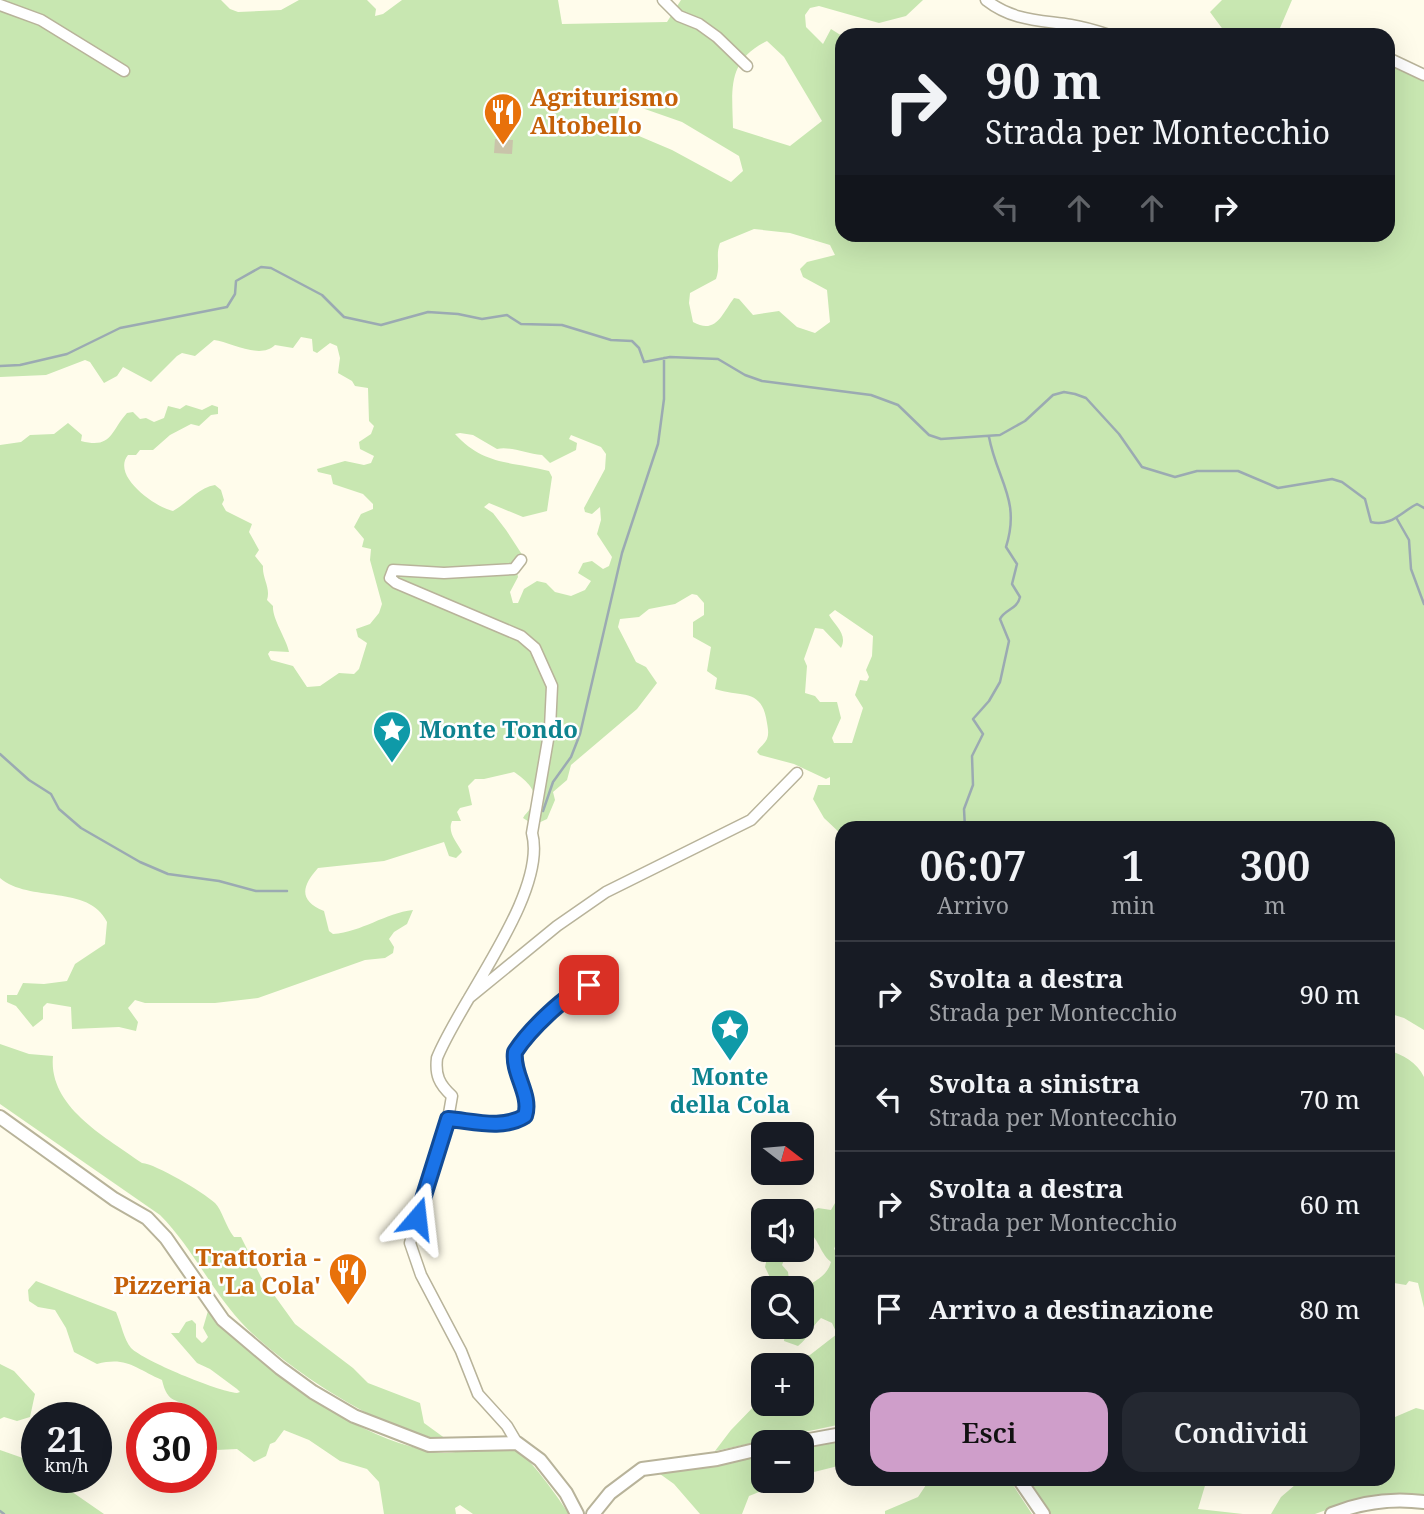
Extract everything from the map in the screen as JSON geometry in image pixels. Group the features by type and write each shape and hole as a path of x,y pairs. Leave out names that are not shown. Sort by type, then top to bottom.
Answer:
{"street":[{"path":"663,0 678,16 699,24 717,37 747,66"},
{"path":"986,0 1002,12 1018,18 1082,28"},
{"path":"0,5 41,20 124,71"},
{"path":"1395,61 1424,75"},
{"path":"521,560 514,569 444,573 393,570 390,578 396,583 522,636 535,648 552,686 550,728 532,833 536,847 534,868 495,956 468,998 437,1058 435,1070 438,1082 452,1096 448,1119 410,1242 421,1275 461,1351 478,1394 508,1426 517,1443 540,1460 566,1493 577,1514"},
{"path":"468,998 474,996 557,926 606,892 751,820 797,773"},
{"path":"448,1119 498,1124 515,1122 525,1116 526,1099 515,1067 515,1052 560,1004 577,989 589,985"},
{"path":"0,1117 114,1199 147,1218 166,1238 223,1320 279,1368 313,1392 354,1416 429,1445 517,1443"},
{"path":"814,1439 835,1435"},
{"path":"593,1514 610,1493 642,1469 717,1459 751,1451"},
{"path":"1024,1486 1043,1514"},
{"path":"1332,1514 1372,1502 1424,1502"}],"green space":[{"path":"0,0 221,0 230,9 238,12 281,10 299,0 367,0 376,9 375,16 383,14 402,0 558,0 562,24 667,22 681,0 923,0 906,16 879,23 819,6 810,8 805,15 806,27 823,44 831,29 835,32 835,242 1395,242 1395,67 1424,78 1424,1030 1395,1015 1395,821 835,821 835,828 824,818 813,799 818,785 830,785 830,777 826,779 794,764 760,755 757,752 768,737 761,704 749,696 715,689 717,678 707,671 711,647 693,637 693,622 704,615 704,603 697,595 692,594 675,604 649,609 639,617 620,619 618,627 636,662 646,667 657,683 637,709 571,765 567,780 553,792 555,800 547,819 534,825 523,818 535,798 527,783 514,772 475,779 468,786 472,805 460,808 457,812 461,821 452,821 451,825 462,852 456,858 449,856 444,842 384,861 318,868 306,886 306,897 315,907 324,911 329,931 333,934 354,930 413,910 407,924 394,932 389,939 394,947 393,953 385,958 365,960 258,998 215,1003 145,1003 135,1000 128,1008 138,1022 136,1031 119,1027 72,1029 71,1007 47,1003 43,1007 43,1019 33,1027 16,1006 7,1002 7,995 17,995 23,983 67,981 75,964 105,944 107,922 98,910 87,903 12,886 0,878 0,445 21,442 30,435 54,434 68,423 82,435 81,441 99,443 109,437 127,413 133,412 140,419 146,418 154,422 164,418 168,406 180,409 186,405 202,410 212,405 218,407 218,414 211,415 199,426 191,424 170,435 153,450 140,450 136,455 128,455 124,463 125,472 146,497 173,511 199,492 215,485 221,490 224,500 222,504 226,511 252,524 249,532 259,550 255,556 263,566 267,600 273,606 289,652 270,651 268,654 271,660 293,666 307,687 320,686 339,673 354,674 359,669 367,643 358,637 356,629 370,624 382,604 370,560 371,549 362,547 364,539 354,527 361,514 373,509 373,504 363,494 333,484 331,475 318,472 317,469 345,461 364,465 371,463 374,456 360,449 359,442 371,434 374,426 369,421 368,388 355,386 352,381 338,373 340,358 337,346 330,343 317,353 313,351 312,339 301,337 293,348 275,345 262,351 254,351 214,340 195,356 182,353 177,356 151,382 123,367 117,376 104,383 90,362 85,360 46,375 0,377","holes":["767,41 784,57 822,121 790,146 733,128 732,100 738,67 745,57","622,101 682,122 739,156 743,171 731,182 672,150 613,125","754,229 790,233 830,245 835,255 807,262 800,269 803,277 827,290 830,322 815,333 797,327 779,311 753,315 739,299 734,298 713,324 707,326 693,322 690,293 716,279 720,243","455,434 473,435 497,449 542,455 550,463 576,450 577,443 569,439 571,435 601,447 606,454 605,469 584,508 585,512 592,514 600,507 601,520 597,534 612,557 609,566 603,569 592,561 583,563 578,573 591,581 585,590 571,596 555,592 546,583 537,581 524,589 518,603 513,603 510,592 518,577 517,572 523,556 493,513 484,507 489,503 523,517 547,511 552,477 549,471 487,457","835,610 873,636 872,656 866,670 869,677 867,681 860,680 855,695 863,708 852,743 834,743 832,738 841,718 837,702 820,702 815,696 805,693 807,666 804,659 815,628 823,629 841,648 843,643 842,634 829,615"]},
{"path":"1222,0 1292,0 1280,28 1222,28 1210,12"},
{"path":"0,1044 29,1054 53,1056 54,1074 60,1091 82,1119 142,1163 179,1179 215,1203 231,1233 234,1237 241,1237 261,1277 295,1324 353,1368 368,1383 420,1403 424,1423 446,1439 395,1426 366,1412 307,1377 257,1338 229,1308 182,1240 160,1215 0,1104"},
{"path":"1395,1053 1418,1067 1424,1077 1424,1308 1418,1283 1409,1281 1406,1285 1395,1283"},
{"path":"835,1203 835,1330 832,1323 821,1318 814,1326 814,1282 823,1275 831,1262 814,1238 814,1210 818,1208 831,1210"},
{"path":"766,1262 783,1262 782,1265 788,1276 769,1276 765,1267"},
{"path":"36,1281 116,1312 124,1336 138,1354 198,1381 237,1393 240,1392 237,1389 197,1363 171,1333 179,1333 186,1322 192,1320 196,1324 196,1337 202,1343 208,1337 203,1328 208,1311 212,1309 257,1356 283,1378 342,1417 373,1432 434,1452 497,1446 514,1449 535,1468 569,1514 473,1514 460,1505 455,1508 456,1514 384,1514 379,1482 367,1469 340,1461 309,1440 284,1430 275,1442 270,1444 266,1456 254,1462 237,1449 217,1450 217,1402 179,1402 167,1394 162,1380 131,1365 116,1362 97,1364 74,1352 66,1328 55,1310 38,1307 29,1301 28,1290"},
{"path":"835,1336 835,1425 814,1430 751,1430 751,1443 715,1451 751,1409 751,1416 814,1416 812,1353"},
{"path":"784,1339 806,1339 798,1346"},
{"path":"0,1364 14,1371 35,1394 33,1402 21,1402 21,1420 4,1417 0,1419"},
{"path":"1416,1408 1424,1410 1424,1495 1387,1494 1362,1497 1315,1514 1271,1514 1281,1497 1294,1486 1395,1486 1395,1417"},
{"path":"835,1440 835,1467 814,1472 814,1444"},
{"path":"0,1450 21,1457 21,1493 74,1493 104,1514 0,1514"},
{"path":"751,1457 751,1493 757,1493 749,1496 742,1514 700,1514 674,1484 660,1474"},
{"path":"925,1486 1014,1486 1032,1514 885,1514 885,1511 918,1497"},
{"path":"1031,1486 1205,1486 1198,1509 1243,1514 1051,1514"}],"building":[{"name":"Agriturismo Altobello","path":"495,139 513,140 512,154 494,153"}],"waterway":[{"path":"0,366 20,365 67,354 120,328 227,307 235,294 236,281 261,267 271,268 322,295 344,317 381,325 428,312 482,319 507,315 521,324 562,325 611,340 632,341 639,348 644,362 670,357 718,359 745,375 762,381 871,395 898,405 929,435 941,439 1000,435 1025,421 1053,395 1064,392 1075,394 1086,398 1119,434 1142,467 1175,477 1197,471 1238,471 1278,488 1332,479 1342,482 1365,499 1371,522 1390,521 1417,504 1424,508"},
{"path":"543,811 553,782 571,757 580,734 622,553 658,444 664,399 664,358"},
{"path":"965,821 964,809 973,785 972,756 983,734 973,719 989,701 1000,682 1009,641 1000,619 1016,605 1020,597 1012,584 1017,564 1006,547 1010,531 1009,503 989,437"},
{"path":"1397,519 1409,540 1411,569 1424,604"},
{"path":"0,754 29,780 51,794 59,809 81,828 140,862 168,874 219,881 256,891 287,891"},
{"path":"0,1511 4,1514"}],"place":[{"name":"Agriturismo Altobello","path":"503,146"},
{"name":"Monte Tondo","path":"392,764"},
{"name":"Monte della Cola","path":"730,1062"},
{"name":"Trattoria - Pizzeria 'La Cola'","path":"348,1306"}],"route":[{"path":"417,1218 448,1119 498,1124 515,1122 525,1116 526,1099 515,1067 515,1052 560,1004 577,989 589,985"}]}
